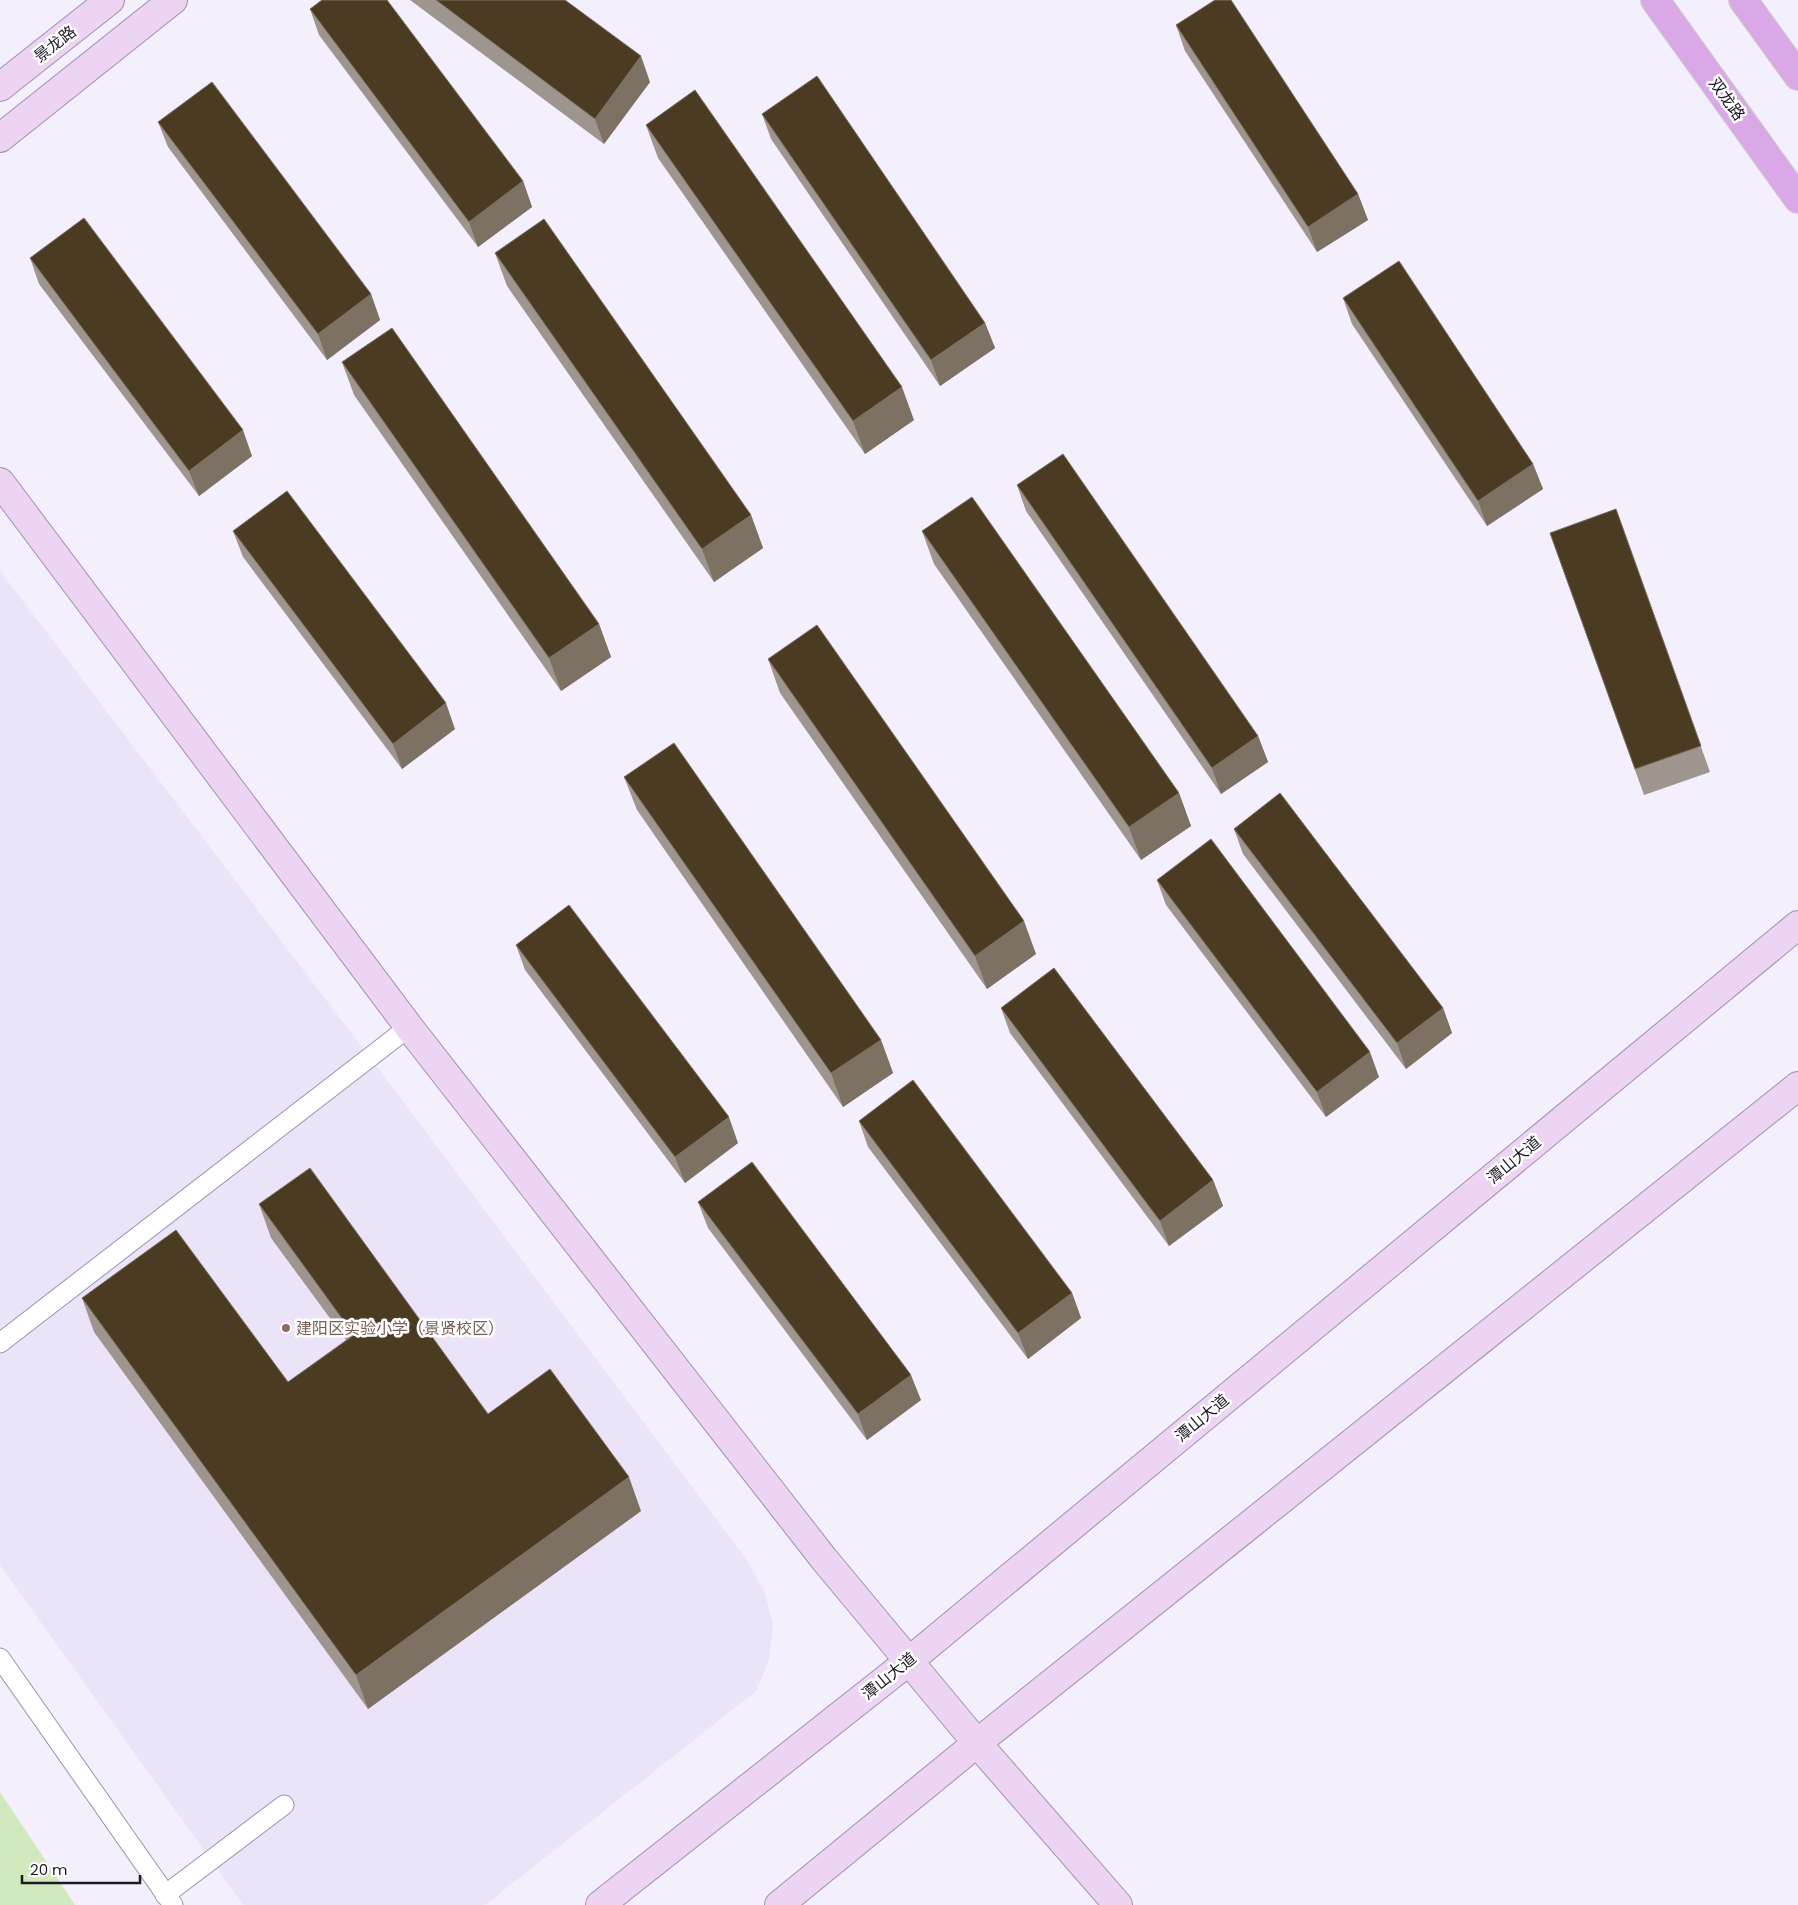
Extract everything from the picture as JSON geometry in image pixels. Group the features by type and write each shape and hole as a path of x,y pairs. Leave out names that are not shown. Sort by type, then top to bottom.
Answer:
{"main road":[{"name":"景龙路","path":"0,87 110,0"},
{"path":"0,138 173,0"},
{"name":"双龙路","path":"1655,0 1798,199"},
{"path":"1744,0 1798,76"},
{"path":"0,482 409,1027 818,1551 977,1743 1118,1905"},
{"name":"潭山大道","path":"600,1905 909,1660 1798,925"},
{"path":"779,1905 977,1743 1798,1086"}],"lane":[{"path":"0,1343 409,1027"},
{"path":"0,1658 169,1900 284,1805"}],"shaded area":[{"name":"建阳区实验小学（景贤校区）","path":"0,571 396,1092 749,1563 765,1594 773,1625 769,1660 756,1691 485,1905 243,1905 0,1565"}],"green space":[{"path":"0,1792 75,1905 0,1905"}],"building":[{"path":"322,0 387,0 523,181 469,222 310,9"},
{"path":"436,0 565,0 641,56 595,119"},
{"path":"1215,0 1231,0 1358,194 1308,227 1176,25"},
{"path":"817,76 985,323 931,360 762,114"},
{"path":"212,82 371,294 318,334 158,122"},
{"path":"695,90 902,387 853,421 646,125"},
{"path":"84,218 243,430 189,471 30,258"},
{"path":"544,219 751,515 702,549 495,253"},
{"path":"1399,261 1533,464 1478,501 1343,298"},
{"path":"392,328 599,624 549,658 342,362"},
{"path":"1063,454 1258,736 1212,768 1017,485"},
{"path":"287,491 446,703 393,744 233,531"},
{"path":"972,497 1179,793 1129,827 922,531"},
{"path":"1616,509 1701,746 1635,769 1550,533"},
{"path":"817,625 1024,921 975,956 768,659"},
{"path":"674,743 881,1040 831,1073 624,777"},
{"path":"1280,793 1443,1008 1397,1043 1234,829"},
{"path":"1211,839 1370,1052 1317,1092 1157,880"},
{"path":"569,905 729,1117 675,1157 516,945"},
{"path":"1054,968 1213,1180 1160,1221 1001,1008"},
{"path":"913,1080 1072,1293 1018,1333 859,1121"},
{"path":"752,1162 911,1375 858,1414 698,1202"},
{"path":"310,1168 488,1414 550,1369 629,1477 356,1675 82,1298 176,1230 288,1382 354,1335 259,1204"}],"place":[{"name":"建阳区实验小学（景贤校区）","path":"286,1328"}]}
